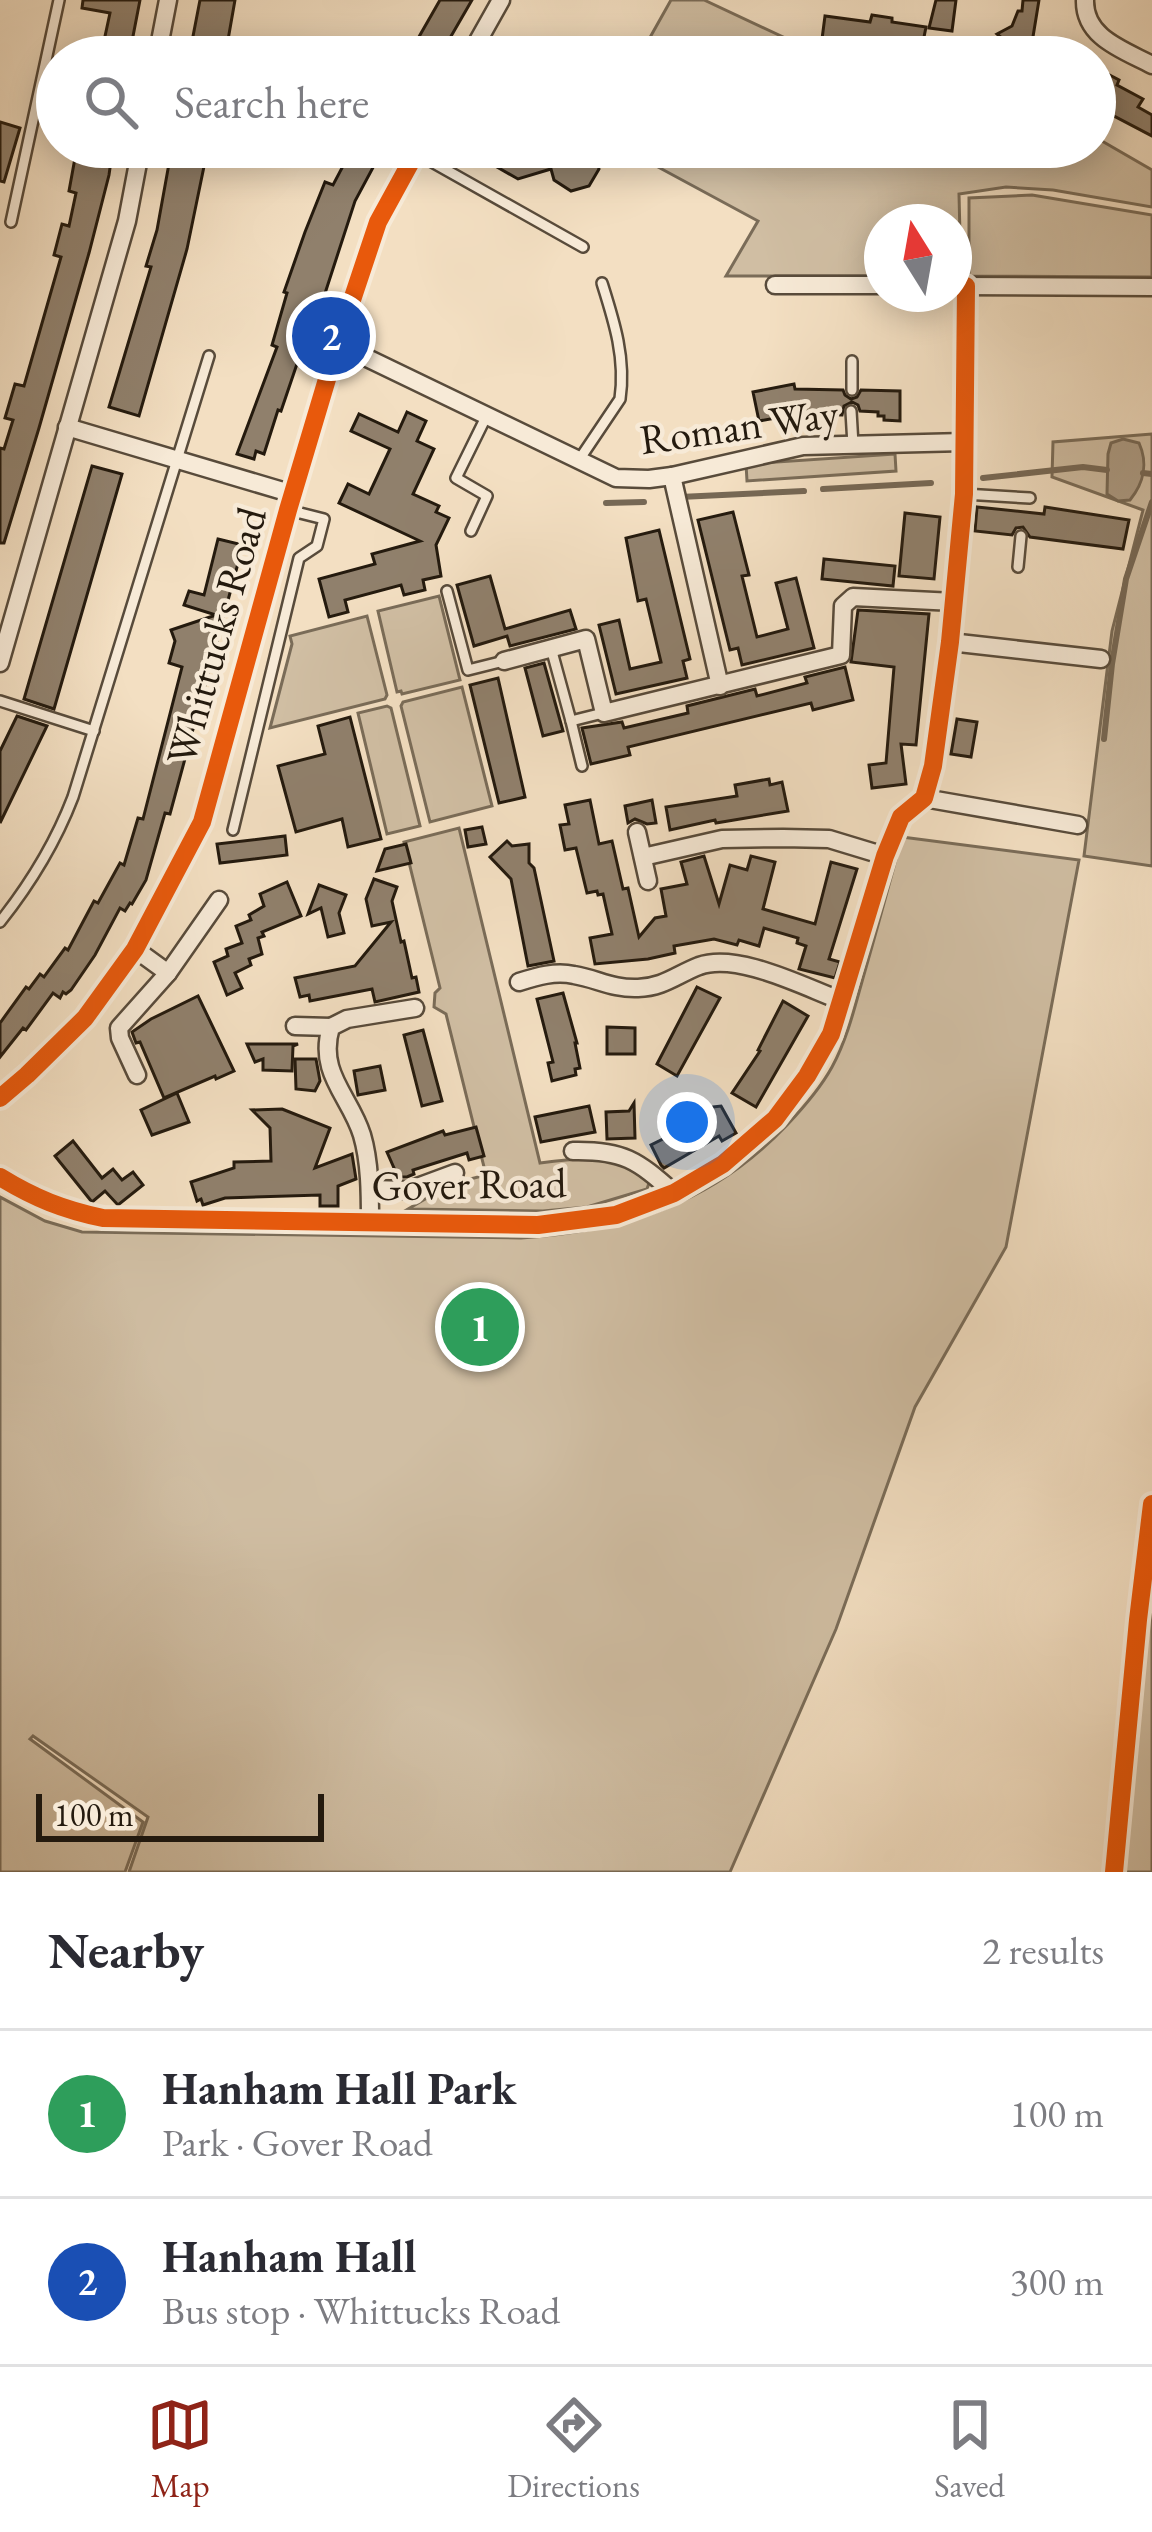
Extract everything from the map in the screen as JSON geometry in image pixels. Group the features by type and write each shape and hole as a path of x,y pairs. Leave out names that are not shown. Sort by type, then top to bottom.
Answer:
{"street":[{"path":"161,36 168,0"},
{"path":"481,36 501,0"},
{"path":"1085,0 1085,12 1101,36"},
{"path":"1116,44 1152,65"},
{"path":"0,663 127,221 137,168"},
{"name":"Whittucks Road","path":"0,1098 86,1018 135,949 202,822 338,344 378,222 407,168"},
{"path":"775,285 864,285"},
{"path":"972,286 1152,287"},
{"path":"961,312 964,494 950,642 933,766 924,798 1078,825"},
{"name":"Roman Way","path":"338,344 616,478 671,476 803,446 964,442"},
{"path":"67,427 290,502"},
{"path":"671,476 720,686"},
{"path":"504,661 586,639 604,713 841,655 843,606 854,596 954,602"},
{"path":"950,642 1101,659"},
{"name":"Gover Road","path":"0,1177 38,1200 103,1218 538,1226 616,1215 674,1193 723,1164 775,1120 815,1062 831,1034 901,817 924,798"},
{"path":"637,832 648,880"},
{"path":"643,857 722,839 783,838 830,839 885,856"},
{"path":"137,1075 119,1028 167,973 219,899"},
{"path":"135,949 167,973"},
{"path":"520,982 544,974 574,974 611,987 642,988 722,962 746,966 842,1001"},
{"path":"295,1026 331,1027 347,1019 415,1008"},
{"name":"Gover Road","path":"331,1027 326,1043 330,1068 362,1133 370,1222"},
{"name":"Gover Road","path":"573,1151 605,1150 642,1164 674,1193"},
{"name":"Gover Road","path":"370,1190 409,1190 454,1173"}],"lane":[{"path":"51,36 59,0"},
{"path":"11,222 36,106"},
{"path":"448,168 583,247"},
{"path":"579,460 620,398 620,342 602,284"},
{"path":"0,922 57,838 209,356"},
{"path":"852,361 852,390"},
{"path":"851,411 853,445"},
{"path":"471,530 487,496 456,478 487,415"},
{"path":"964,494 1028,498 1023,512"},
{"path":"233,830 298,558 317,546 324,519 290,502"},
{"path":"1018,567 1021,536"},
{"path":"447,591 468,670 504,661"},
{"path":"551,649 582,766"},
{"path":"0,701 94,730"},
{"path":"571,721 604,713"}],"shaded area":[{"path":"671,0 704,0 781,36 651,36"},
{"path":"1116,149 1152,170 1152,207 1006,187 959,194 959,204 864,204 864,276 726,276 758,221 660,168 1116,168"},
{"path":"1032,195 1152,215 1152,277 972,276 969,198"},
{"path":"1152,434 1152,866 1084,856 1112,631 1143,510 1052,477 1053,442"},
{"path":"1123,439 1139,443 1144,465 1130,500 1118,501 1107,494 1108,454 1111,443"},
{"path":"895,454 896,471 747,481 746,464"},
{"path":"439,596 460,680 397,692 378,611"},
{"path":"367,616 385,699 270,728 292,644 290,636"},
{"path":"462,687 492,806 430,822 401,706"},
{"path":"387,706 420,826 387,834 358,713"},
{"path":"459,828 540,1163 612,1162 638,1173 649,1183 647,1189 587,1207 543,1211 408,1209 451,1184 486,1175 446,1014 434,1007 440,988 404,842"},
{"path":"902,837 1079,860 1006,1247 915,1407 836,1629 730,1872 129,1872 148,1817 33,1736 30,1739 143,1822 125,1872 0,1872 0,1197 45,1221 82,1232 521,1238 596,1228 666,1208 729,1175 759,1152 827,1075 851,1020"},
{"path":"1152,1550 1152,1872 1119,1872 1144,1603"}],"building":[{"path":"83,0 140,0 133,36 105,36 110,13 82,8"},
{"path":"200,0 235,0 229,36 193,36"},
{"path":"440,0 472,0 451,36 419,36"},
{"path":"936,0 956,0 952,31 929,28"},
{"path":"1023,0 1039,0 1033,36 997,34 1012,26"},
{"path":"872,15 926,27 924,36 822,36 825,16 870,22"},
{"path":"1116,78 1117,85 1143,99 1138,107 1152,115 1152,136 1116,117"},
{"path":"0,122 20,128 4,182 0,181"},
{"path":"73,168 110,168 39,428 4,543 0,543 0,448 4,449 13,420 5,418 15,384 24,386 61,257 54,255 62,224 69,226 76,193 69,191"},
{"path":"168,168 204,168 187,249 139,416 109,407 151,267 146,266"},
{"path":"342,168 373,168 355,201 308,357 300,355 264,454 256,451 254,459 237,454 277,347 272,345 284,292 305,232 325,182 333,185"},
{"path":"499,168 599,169 589,186 571,191 554,180 551,169 518,179"},
{"path":"794,384 795,389 843,390 851,399 861,390 900,391 900,421 860,411 852,402 844,406 842,415 798,414 759,421 753,392"},
{"path":"407,412 426,421 417,441 434,449 413,494 439,506 436,512 449,518 436,545 441,576 423,580 425,590 404,595 401,585 345,600 348,612 329,617 319,579 375,564 372,554 420,541 339,503 348,484 369,494 390,449 351,431 359,414 398,432"},
{"path":"92,466 122,474 54,709 24,699"},
{"path":"977,507 1044,514 1045,507 1129,520 1123,549 1030,537 1023,527 1012,535 975,531"},
{"path":"733,512 749,575 742,576 757,637 788,629 776,583 796,578 814,648 742,665 738,648 730,650 698,520"},
{"path":"905,513 940,517 934,579 899,576"},
{"path":"659,530 690,659 683,661 687,678 616,694 599,625 619,620 630,669 661,662 646,599 638,601 626,538"},
{"path":"218,539 243,545 170,814 165,813 146,880 132,904 125,911 120,908 71,990 60,998 53,993 0,1057 0,1023 26,987 40,974 44,977 68,950 94,901 98,903 120,863 124,865 138,818 143,819 182,667 169,663 175,641 171,630 216,615 184,605 189,591 204,595"},
{"path":"824,559 895,566 893,586 822,579"},
{"path":"490,576 505,629 570,610 576,629 510,646 507,636 474,646 457,585"},
{"path":"858,610 929,614 916,745 901,744 906,784 872,788 869,765 886,763 894,667 851,662"},
{"path":"544,663 563,731 543,736 525,668"},
{"path":"845,667 853,700 813,710 811,703 628,747 630,755 591,764 582,728 622,722 624,728 688,713 687,706 755,689 757,696 807,683 805,677"},
{"path":"498,678 525,797 499,803 470,685"},
{"path":"17,716 47,726 0,823 0,751"},
{"path":"350,717 381,839 348,847 342,819 296,832 278,766 325,754 318,726"},
{"path":"957,719 977,722 971,757 951,754"},
{"path":"769,779 770,785 782,782 788,811 670,830 666,807 737,796 735,785"},
{"path":"590,800 599,844 612,841 639,937 655,918 666,916 661,889 687,884 681,862 704,856 719,904 730,865 747,870 751,856 775,862 763,909 815,924 831,862 857,869 829,959 840,962 835,978 799,969 806,946 797,943 798,938 764,928 759,946 714,939 674,946 675,953 648,959 595,964 590,938 612,934 603,894 587,893 576,848 565,850 560,825 569,824 565,805"},
{"path":"652,800 656,823 635,819 628,823 625,806"},
{"path":"482,827 486,844 468,847 465,830"},
{"path":"285,836 287,855 220,863 217,844"},
{"path":"507,841 512,846 529,844 529,863 534,868 554,961 528,966 511,879 490,857"},
{"path":"406,844 411,863 377,871 385,849"},
{"path":"374,879 397,887 392,901 419,992 375,1002 372,989 310,1001 309,995 300,997 295,978 355,966 391,922 372,926 366,899"},
{"path":"287,882 301,916 262,932 264,936 258,938 262,954 235,973 242,988 227,995 214,962 228,956 226,949 242,943 236,926 251,920 249,915 264,906 260,894"},
{"path":"319,885 346,895 339,913 344,933 328,937 321,908 308,914"},
{"path":"697,987 720,998 677,1076 657,1064"},
{"path":"563,993 580,1068 575,1069 576,1075 552,1081 548,1063 553,1062 537,999"},
{"path":"198,996 234,1071 164,1098 132,1032"},
{"path":"783,1001 808,1016 756,1107 732,1093 760,1051"},
{"path":"607,1027 635,1028 635,1054 607,1054"},
{"path":"423,1030 442,1101 422,1106 404,1035"},
{"path":"247,1044 298,1044 293,1046 292,1071 263,1070 263,1059 255,1062"},
{"path":"295,1059 316,1059 320,1081 315,1091 296,1089"},
{"path":"380,1066 385,1090 358,1095 354,1071"},
{"path":"177,1093 189,1122 152,1135 141,1110"},
{"path":"634,1103 635,1138 607,1139 606,1112 629,1111"},
{"path":"589,1106 595,1132 541,1142 535,1117"},
{"path":"721,1106 736,1133 722,1141 719,1136 664,1168 651,1145"},
{"path":"282,1109 330,1128 315,1168 352,1154 356,1179 338,1186 338,1206 320,1206 320,1195 225,1198 203,1205 201,1199 197,1201 191,1182 234,1168 234,1162 271,1161 270,1128 252,1110"},
{"path":"476,1127 484,1156 469,1160 467,1153 398,1177 387,1152 443,1131 445,1135"},
{"path":"73,1141 102,1178 113,1169 122,1180 133,1172 143,1185 118,1205 105,1191 92,1202 55,1156"}],"waterway":[{"path":"983,478 1083,467 1107,470"},
{"path":"1143,473 1152,474"},
{"path":"823,489 931,483"},
{"path":"680,497 804,491"},
{"path":"606,503 644,502"},
{"path":"1104,739 1126,579 1152,502"}],"cycle path":[{"path":"0,1098 85,1018 135,949 202,822 339,339 378,222 408,168"},
{"path":"0,1177 50,1202 103,1218 538,1225 616,1215 674,1193 723,1164 775,1119 831,1034 885,856 901,817 924,798 933,766 964,494 966,312"},
{"path":"1114,1872 1152,1504"}],"place":[{"name":"Hanham Hall","path":"331,336"},
{"name":"Hanham Hall Park","path":"480,1327"}]}
